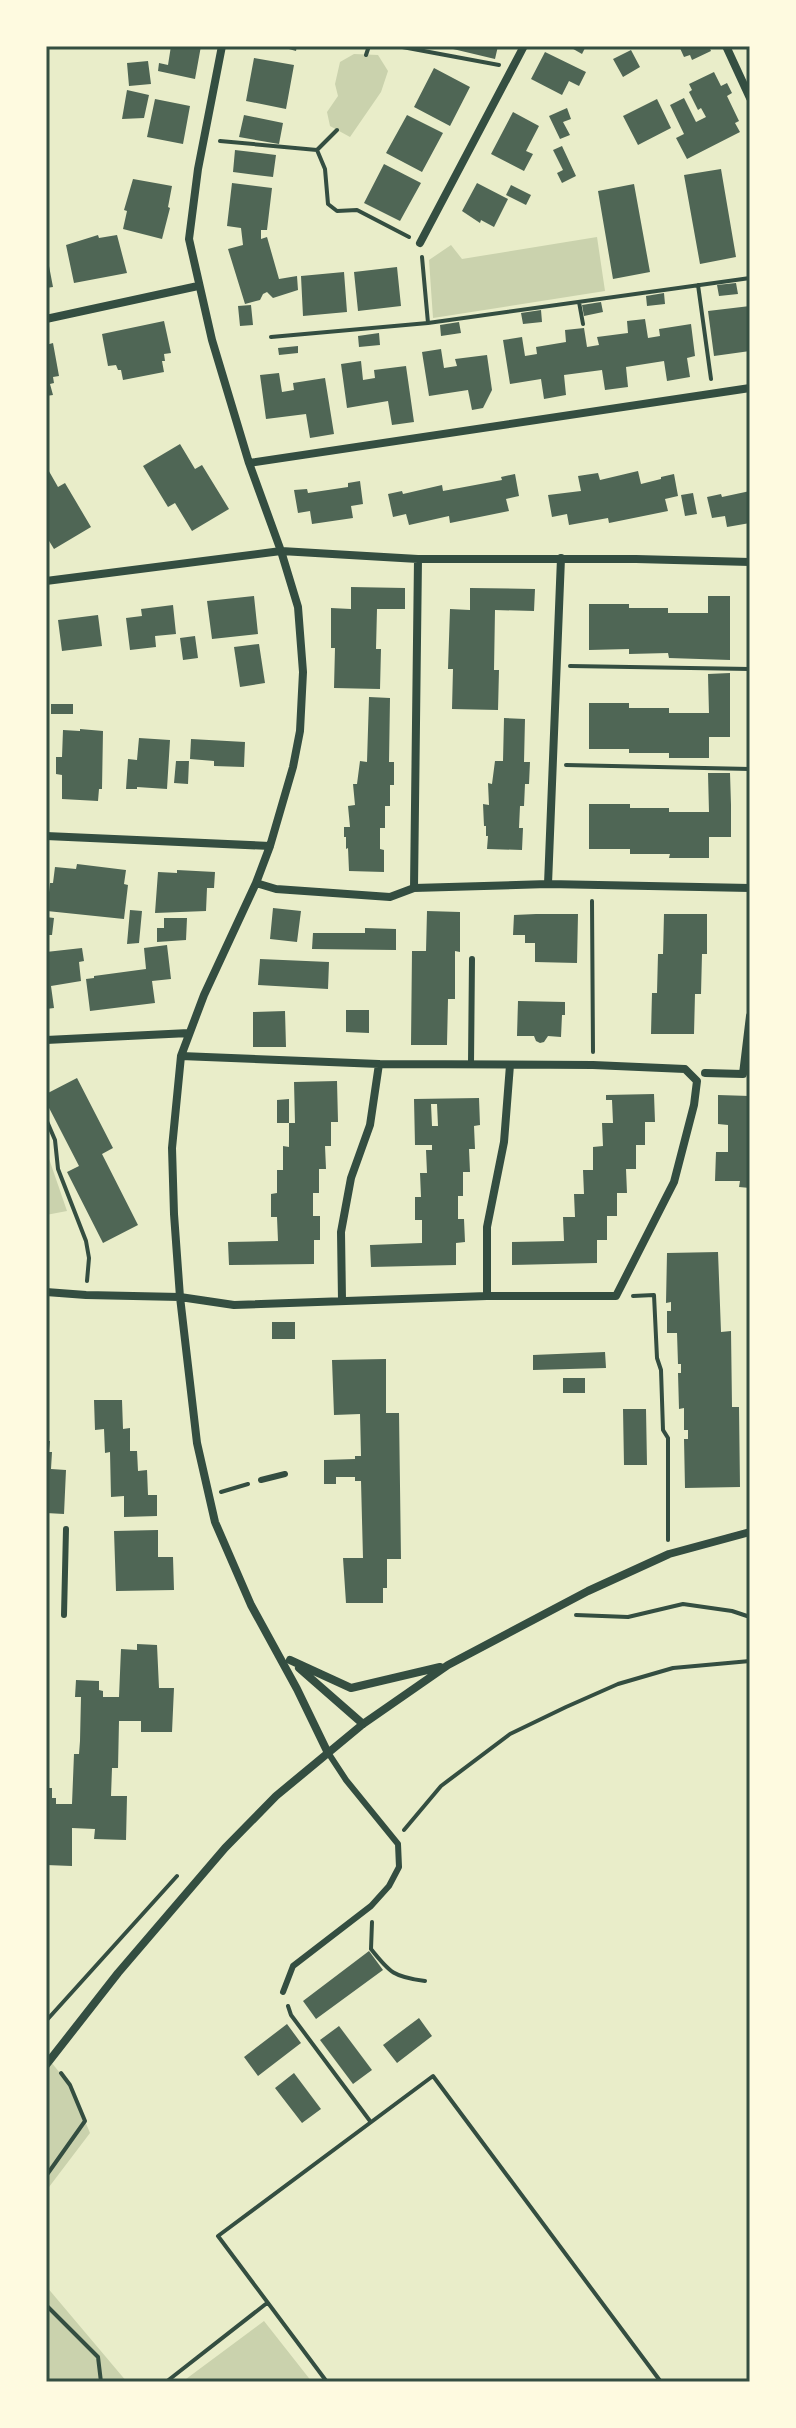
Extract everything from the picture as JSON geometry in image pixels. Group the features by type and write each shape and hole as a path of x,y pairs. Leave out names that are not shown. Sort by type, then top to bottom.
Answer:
{"street":[{"path":"222,46 198,169 189,239 198,286 249,463 298,607 303,672 300,731 270,846 181,1056 172,1148 180,1297 197,1443 215,1522 262,1628 275,1646 327,1751"},
{"path":"420,243 524,46"},
{"path":"726,46 750,98"},
{"path":"46,319 198,286"},
{"path":"249,463 750,388"},
{"path":"46,581 281,551 418,559 750,562"},
{"path":"548,884 561,558"},
{"path":"414,888 418,559"},
{"path":"46,836 270,846"},
{"path":"256,883 276,889 390,897 414,888 548,884 750,888"},
{"path":"705,1073 743,1074 750,1016"},
{"path":"46,1040 189,1033"},
{"path":"46,1292 180,1297 234,1305 487,1296 616,1296 674,1182 694,1105 697,1081 685,1069 471,1063 379,1064 181,1056"},
{"path":"342,1300 341,1232 351,1178 370,1125 379,1064"},
{"path":"487,1296 487,1227 504,1142 510,1065"},
{"path":"46,2065 118,1973 225,1848 276,1796 327,1751 448,1665 542,1614 669,1554 750,1532"},
{"path":"275,1646 363,1724"},
{"path":"290,1660 351,1688 448,1665"}],"lane":[{"path":"471,1063 472,959"},
{"path":"261,1480 285,1474"},
{"path":"64,1615 66,1529"},
{"path":"283,1992 293,1966 371,1906 389,1886 399,1867 398,1844 346,1780 327,1751"}],"path":[{"path":"366,55 369,46"},
{"path":"397,46 513,68"},
{"path":"317,150 337,130"},
{"path":"204,140 317,150"},
{"path":"317,150 325,169 328,204 337,211 357,210 420,243 428,323"},
{"path":"271,337 428,323 750,278"},
{"path":"698,285 713,394"},
{"path":"579,302 583,324"},
{"path":"580,666 750,669"},
{"path":"579,765 750,769"},
{"path":"591,918 593,1065"},
{"path":"46,1119 55,1140 58,1169 86,1241 89,1258 86,1295"},
{"path":"616,1296 654,1295 663,1430 668,1438 669,1554"},
{"path":"208,1495 261,1480"},
{"path":"542,1614 628,1617 683,1604 732,1611 750,1617"},
{"path":"398,1844 405,1830 441,1786 510,1734 618,1684 673,1668 750,1661"},
{"path":"371,1906 371,1949 388,1971 407,1979 425,1981"},
{"path":"283,1992 291,2015 370,2121"},
{"path":"327,2382 218,2236 433,2076 661,2382"},
{"path":"46,2176 85,2121 70,2085"},
{"path":"166,2382 267,2303"},
{"path":"46,2305 98,2357 101,2382"}],"green space":[{"path":"354,54 378,55 388,71 381,92 350,137 330,126 327,112 338,96 335,84 340,62"},
{"path":"597,237 605,291 433,318 429,260 451,245 462,259"},
{"path":"46,1150 67,1211 46,1215"},
{"path":"46,2056 70,2085 90,2133 46,2191"},
{"path":"46,2286 127,2382 46,2382"},
{"path":"264,2321 312,2382 182,2382"}],"building":[{"path":"171,46 201,46 195,79 158,71 159,63 168,65"},
{"path":"278,46 297,46 296,51"},
{"path":"454,46 498,46 495,59 453,49"},
{"path":"568,46 586,46 582,54"},
{"path":"679,46 709,46 711,51 692,60 690,55 684,57"},
{"path":"631,50 640,67 623,77 613,59"},
{"path":"545,52 586,72 579,86 569,81 562,95 531,79"},
{"path":"254,58 294,65 286,109 246,101"},
{"path":"148,61 151,84 129,86 127,63"},
{"path":"434,68 470,87 450,126 414,107"},
{"path":"714,72 721,86 727,83 732,93 727,96 739,121 735,123 740,132 687,159 676,138 684,134 670,105 684,98 696,122 706,117 701,108 698,110 689,92 692,90 689,84"},
{"path":"127,90 149,95 144,118 122,119"},
{"path":"155,99 190,106 183,144 147,137"},
{"path":"657,99 671,128 638,145 623,116"},
{"path":"567,108 571,119 563,122 570,135 560,139 549,116"},
{"path":"513,112 539,126 526,151 533,154 524,171 491,154"},
{"path":"244,115 283,123 279,144 239,137"},
{"path":"407,115 443,133 422,172 386,153"},
{"path":"562,146 576,176 562,183 557,173 563,170 553,150"},
{"path":"235,150 276,155 273,177 233,172"},
{"path":"384,164 421,183 400,221 364,203"},
{"path":"721,169 736,257 700,264 684,175"},
{"path":"133,179 172,186 162,239 123,229 127,211 124,210"},
{"path":"232,183 272,188 267,230 261,230 261,239 267,237 279,279 297,276 298,290 273,298 267,292 260,300 245,304 228,249 243,245 241,228 227,226"},
{"path":"477,183 508,199 494,227 481,220 480,223 462,211"},
{"path":"634,184 650,272 613,279 598,191"},
{"path":"511,185 531,195 526,205 506,195"},
{"path":"98,235 99,238 117,235 127,273 74,283 66,245"},
{"path":"46,266 49,266 53,287 46,288"},
{"path":"397,267 401,306 358,311 354,272"},
{"path":"344,272 347,312 303,316 301,276"},
{"path":"736,283 738,294 719,296 717,285"},
{"path":"664,293 665,304 647,306 646,296"},
{"path":"601,302 603,312 584,316 582,305"},
{"path":"251,305 253,325 240,326 238,306"},
{"path":"750,306 750,351 714,356 708,311"},
{"path":"541,310 542,322 523,324 521,313"},
{"path":"645,319 648,338 660,336 659,329 691,324 695,356 687,358 690,377 667,381 664,361 626,367 628,387 605,390 602,370 564,375 566,395 544,399 541,379 510,384 503,340 522,337 525,356 537,354 536,347 566,342 565,330 584,328 587,347 599,345 597,337 628,333 627,321"},
{"path":"164,321 171,353 164,354 164,372 123,380 121,370 116,365 108,366 102,334"},
{"path":"459,322 461,333 441,336 440,325"},
{"path":"379,333 380,345 359,347 358,336"},
{"path":"53,343 59,376 53,377 54,383 50,384 53,395 46,396 46,345"},
{"path":"298,346 298,353 279,355 278,348"},
{"path":"441,349 444,368 457,366 455,359 487,355 492,390 483,408 472,410 468,390 429,396 422,352"},
{"path":"361,361 363,380 375,378 374,370 406,366 414,422 392,425 388,401 347,408 341,364"},
{"path":"279,373 282,392 294,390 293,383 325,378 334,434 310,438 306,414 266,419 260,375"},
{"path":"180,444 195,469 202,465 229,509 192,531 175,503 168,507 143,466"},
{"path":"46,466 58,487 65,483 91,527 54,549 46,536"},
{"path":"638,471 641,484 674,474 678,496 665,499 668,511 609,523 608,518 569,525 567,514 552,517 548,495 581,491 578,476 598,473 600,480"},
{"path":"515,474 519,496 506,499 509,511 450,523 449,516 409,525 406,514 393,517 388,494 402,491 403,494 442,485 443,491 502,480 501,477"},
{"path":"360,481 363,504 351,506 353,518 312,524 310,511 298,513 294,490 307,489 308,493 348,487 348,483"},
{"path":"750,491 750,523 727,527 725,516 712,518 707,497"},
{"path":"693,493 697,514 685,516 681,495"},
{"path":"351,587 405,588 405,609 377,609 376,649 381,649 380,689 334,688 335,648 331,648 331,608 351,609"},
{"path":"470,588 535,589 534,611 495,610 494,670 499,670 498,710 452,709 453,669 448,669 450,609 470,610"},
{"path":"254,596 258,634 212,639 207,601"},
{"path":"708,596 730,596 730,660 669,658 668,653 629,654 629,649 589,650 589,604 668,608 668,613 708,613"},
{"path":"173,605 176,634 155,636 156,647 130,650 126,618 142,616 141,609"},
{"path":"98,615 102,646 62,651 58,620"},
{"path":"195,636 198,658 183,660 180,638"},
{"path":"259,644 265,683 240,687 234,647"},
{"path":"730,673 730,737 709,737 709,758 669,758 669,753 629,753 629,749 589,749 589,703 629,703 629,708 669,708 669,713 709,713 708,674"},
{"path":"369,697 390,698 389,762 394,762 394,785 390,785 390,806 385,806 385,828 380,828 384,872 349,871 344,837 344,827 350,827 348,806 355,805 353,784 357,784 360,761 367,762"},
{"path":"51,704 73,704 73,714 51,714"},
{"path":"504,718 525,719 524,762 530,762 524,806 520,806 522,850 487,849 483,804 489,805 488,783 492,784 495,761 503,761"},
{"path":"63,730 103,731 102,789 99,789 98,801 62,799 62,775 56,774 56,757 62,757"},
{"path":"139,738 170,740 167,789 126,789 128,759 137,760"},
{"path":"191,739 245,742 244,767 214,766 214,761 190,759"},
{"path":"176,761 189,761 188,784 174,783"},
{"path":"708,773 730,773 731,805 731,837 709,837 709,858 630,854 630,849 589,849 589,804 630,804 630,808 669,808 669,812 709,812"},
{"path":"77,864 126,870 124,884 128,885 124,919 47,911 55,867 76,869"},
{"path":"177,870 215,872 214,888 207,888 206,911 155,913 158,872 177,873"},
{"path":"273,908 301,911 297,942 270,939"},
{"path":"130,910 142,911 139,943 127,944"},
{"path":"427,911 460,912 460,952 455,951 455,999 448,999 447,1045 411,1045 412,951 426,951"},
{"path":"578,914 577,963 535,962 535,943 525,943 525,935 513,935 514,915"},
{"path":"664,914 707,914 707,954 702,954 701,994 695,994 694,1034 651,1034 652,993 657,993 658,954 663,954"},
{"path":"46,917 54,918 52,935 46,935"},
{"path":"164,918 187,918 186,940 157,942 157,928 164,928"},
{"path":"365,928 396,929 396,950 312,949 313,933 365,933"},
{"path":"167,945 171,979 152,981 155,1003 90,1011 86,979 146,969 144,948"},
{"path":"82,948 84,961 79,962 81,981 51,986 54,1008 46,1009 46,952"},
{"path":"260,959 329,962 328,989 258,985"},
{"path":"518,1001 565,1002 561,1037 548,1036 540,1043 534,1036 517,1036"},
{"path":"346,1010 369,1010 369,1033 346,1032"},
{"path":"285,1011 286,1047 253,1047 253,1012"},
{"path":"77,1078 113,1148 102,1154 138,1225 103,1243 67,1172 79,1166 46,1102 46,1094"},
{"path":"337,1081 338,1122 331,1122 331,1146 325,1146 326,1169 319,1169 319,1193 313,1193 313,1216 320,1216 320,1240 314,1240 314,1264 229,1265 228,1242 278,1241 277,1217 271,1217 271,1194 277,1193 277,1170 283,1170 283,1146 289,1147 289,1123 295,1123 294,1082"},
{"path":"654,1094 655,1122 645,1122 645,1145 636,1145 636,1169 626,1169 627,1193 617,1193 617,1216 607,1216 607,1240 597,1240 597,1263 512,1265 512,1242 564,1241 563,1217 575,1217 574,1194 584,1194 583,1170 593,1170 593,1147 603,1146 602,1123 613,1123 612,1100 606,1100 606,1095"},
{"path":"718,1095 750,1096 750,1188 739,1187 740,1181 715,1181 716,1152 728,1152 728,1125 718,1124"},
{"path":"479,1098 480,1125 474,1126 475,1149 469,1149 470,1172 463,1172 463,1196 458,1196 458,1219 464,1219 465,1242 456,1243 456,1265 371,1267 370,1245 422,1243 422,1220 415,1220 415,1197 421,1197 420,1173 427,1173 426,1150 432,1150 432,1145 415,1145 414,1099","holes":["431,1104 437,1104 438,1126 432,1126"]},
{"path":"289,1099 289,1123 277,1123 277,1100"},
{"path":"718,1252 721,1332 731,1331 732,1407 739,1407 740,1487 685,1488 684,1439 688,1439 688,1430 684,1430 684,1408 679,1409 678,1373 681,1373 681,1364 678,1364 677,1333 667,1333 667,1311 671,1311 671,1302 666,1303 667,1253"},
{"path":"272,1322 295,1322 295,1339 272,1339"},
{"path":"605,1352 606,1368 533,1370 533,1355"},
{"path":"386,1359 386,1413 399,1413 401,1559 387,1559 387,1588 383,1588 383,1603 346,1603 343,1558 363,1558 361,1481 355,1481 355,1477 336,1477 336,1484 324,1484 324,1460 361,1456 360,1414 334,1415 332,1360"},
{"path":"563,1378 585,1378 585,1393 563,1393"},
{"path":"94,1400 122,1400 123,1429 130,1428 130,1451 137,1451 138,1471 147,1470 148,1495 157,1495 157,1516 124,1517 124,1496 111,1497 110,1452 105,1453 104,1429 95,1430"},
{"path":"623,1409 646,1409 647,1465 624,1465"},
{"path":"46,1441 50,1441 49,1452 52,1452 51,1469 66,1470 64,1514 46,1513"},
{"path":"158,1530 158,1557 173,1557 174,1590 116,1591 114,1531"},
{"path":"137,1644 157,1645 159,1688 174,1688 172,1732 141,1732 141,1721 119,1721 118,1768 112,1768 111,1796 127,1796 126,1840 94,1839 95,1829 72,1828 72,1866 46,1865 46,1788 52,1788 52,1798 56,1798 56,1804 72,1804 74,1754 79,1754 80,1741 81,1697 75,1697 76,1680 99,1681 103,1697 119,1697 121,1649 137,1650"},
{"path":"369,1951 383,1970 316,2019 303,2001"},
{"path":"419,2018 432,2036 397,2063 383,2045"},
{"path":"287,2024 301,2043 258,2076 244,2057"},
{"path":"339,2026 372,2070 353,2084 320,2040"},
{"path":"294,2073 321,2109 302,2123 275,2088"}]}
